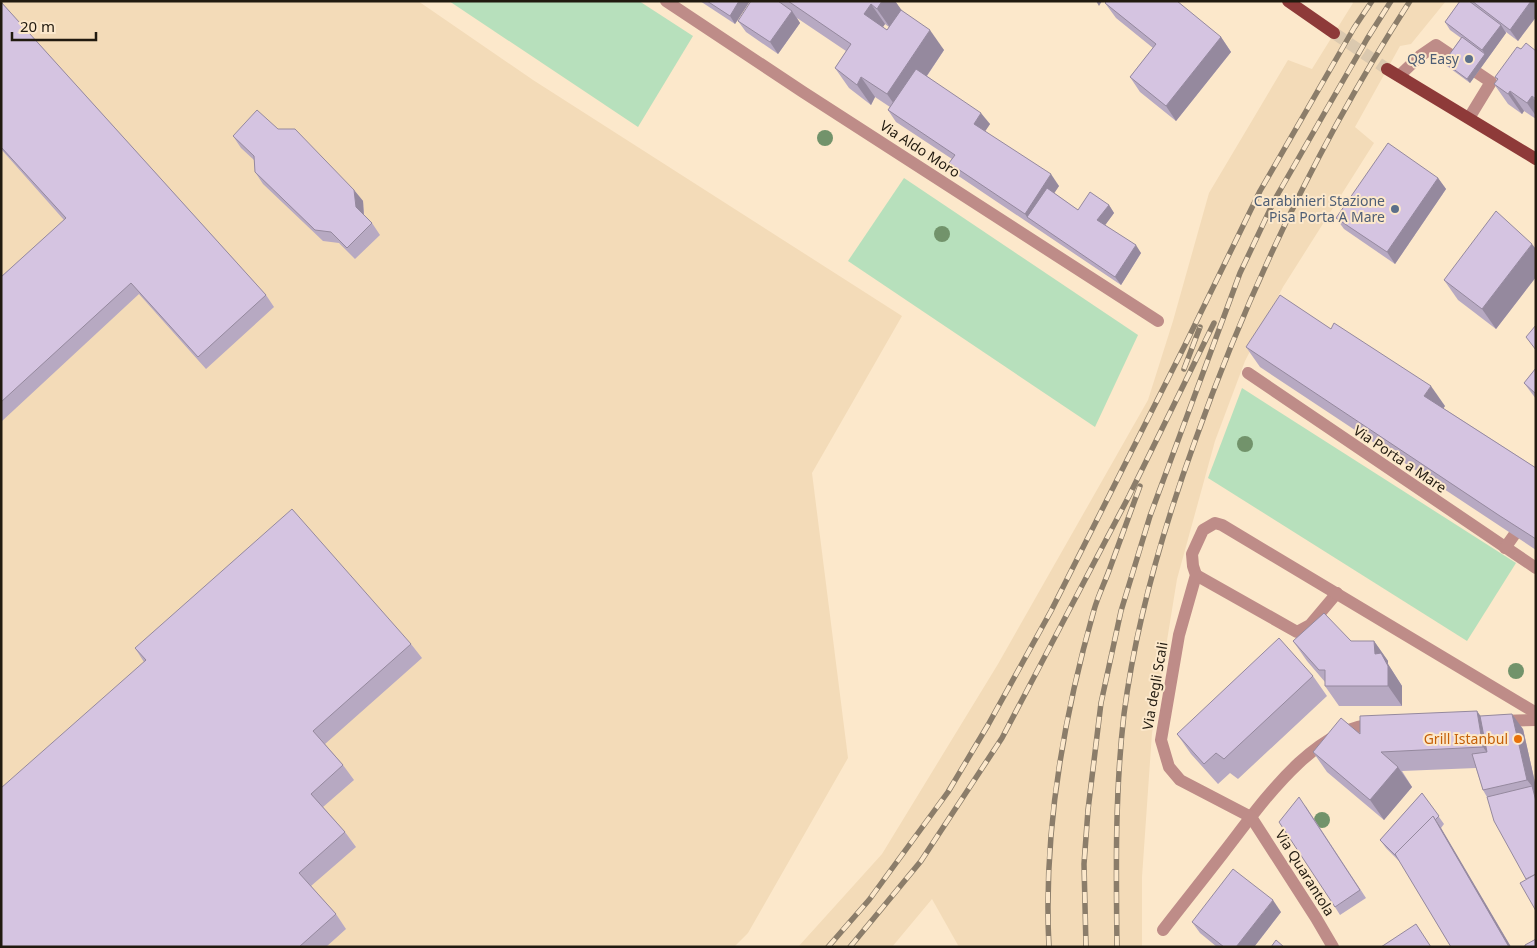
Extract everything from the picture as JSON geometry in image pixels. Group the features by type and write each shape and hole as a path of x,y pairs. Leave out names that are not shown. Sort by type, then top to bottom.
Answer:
{"main road":[{"path":"1288,1 1334,33"},
{"path":"1387,68 1536,159"}],"street":[{"name":"Via Aldo Moro","path":"666,1 1158,321"},
{"path":"1399,76 1420,56 1436,45 1491,82 1469,118"},
{"name":"Via Porta a Mare","path":"1248,374 1536,568"},
{"path":"1505,548 1536,504"},
{"name":"Via degli Scali","path":"1251,817 1180,780 1169,767 1161,740 1180,635 1196,575 1192,554 1202,530 1208,525 1215,523 1222,525 1536,713"},
{"path":"1196,575 1297,632 1310,625 1337,593"},
{"path":"1488,721 1536,720"},
{"path":"1163,930 1273,789 1300,762 1324,743 1356,726 1393,724"},
{"name":"Via Quarantola","path":"1251,817 1333,947"}],"shaded area":[{"path":"1,1 418,1 533,80 902,316 812,473 848,758 748,933 734,947 1,947"},
{"path":"1351,1 1446,1 1411,44 1400,46 1355,127 1374,143 1283,287 1245,361 1215,441 1177,579 1152,733 1142,877 1142,947 959,947 932,899 892,947 798,947 882,854 998,664 1148,400 1173,321 1209,193 1288,60 1312,69 1353,3"}],"green space":[{"path":"449,1 639,1 693,36 638,127"},
{"path":"904,178 1138,335 1095,427 848,261"},
{"path":"1242,388 1516,563 1467,641 1208,478"}],"building":[{"path":"707,1 739,1 730,16"},
{"path":"751,1 778,1 792,11 770,42 738,21"},
{"path":"788,1 882,1 877,9 871,4 864,14 887,30 901,10 930,30 887,94 861,77 857,85 835,68 851,44"},
{"path":"1107,1 1177,1 1221,37 1166,106 1130,77 1156,44 1105,3"},
{"path":"1460,1 1469,1 1501,25 1482,50 1445,22"},
{"path":"1472,1 1531,1 1510,30"},
{"path":"1,2 266,295 198,357 131,283 1,402 1,277 66,218 1,147"},
{"path":"1462,37 1485,54 1467,79 1444,62"},
{"path":"1526,43 1536,51 1536,99 1532,96 1527,103 1510,91 1508,94 1494,84 1498,79 1495,77 1517,47 1521,49"},
{"path":"916,69 981,113 974,124 1051,174 1025,214 949,163 955,155 888,110"},
{"path":"257,110 278,129 295,129 354,190 356,207 372,223 347,248 331,232 315,230 255,172 254,156 233,136"},
{"name":"Carabinieri Stazione Pisa Porta A Mare","path":"1388,143 1438,178 1387,252 1336,218"},
{"path":"1047,188 1078,210 1090,192 1109,205 1097,220 1136,245 1115,277 1027,217"},
{"path":"1496,211 1532,244 1482,309 1444,280"},
{"path":"1280,295 1331,329 1334,323 1431,386 1424,396 1536,468 1536,539 1246,347"},
{"path":"1536,325 1536,350 1526,337"},
{"path":"1536,368 1536,394 1524,383"},
{"path":"292,509 411,644 313,731 343,765 311,794 345,832 299,873 336,914 299,947 1,947 1,788 146,660 135,648"},
{"path":"1324,613 1351,641 1374,641 1375,654 1381,653 1388,666 1388,686 1325,686 1325,670 1319,670 1293,641"},
{"path":"1279,638 1313,676 1224,759 1216,753 1204,764 1177,734"},
{"path":"1477,711 1483,747 1381,752 1398,767 1370,800 1313,752 1341,718 1360,734 1360,716"},
{"path":"1512,714 1527,780 1483,790 1472,754 1487,752 1480,716"},
{"path":"1532,786 1536,801 1536,874 1526,879 1494,821 1487,797"},
{"path":"1422,793 1439,816 1435,820 1433,816 1395,854 1397,857 1380,840"},
{"path":"1299,797 1360,890 1335,907 1279,822"},
{"path":"1433,816 1509,947 1451,947 1395,854"},
{"path":"1233,869 1273,900 1236,947 1224,947 1192,922"},
{"path":"1536,874 1536,911 1520,883"},
{"path":"1416,924 1431,947 1381,947"},
{"path":"1536,939 1536,947 1525,947 1525,945"},
{"path":"1276,940 1284,947 1271,947"}],"tunnel":[{"path":"1334,33 1387,69"}],"railway":[{"path":"828,947 869,900 948,792 988,725 1051,611 1260,191 1354,28 1372,1"},
{"path":"1086,947 1084,864 1088,810 1101,703 1121,611 1150,516 1240,273 1275,199 1391,1"},
{"path":"1117,947 1116,859 1124,714 1143,610 1172,508 1216,383 1264,270 1317,160 1377,53 1410,1"},
{"path":"850,947 921,861 1002,738 1129,496 1214,323"},
{"path":"1184,369 1200,327"},
{"path":"1049,947 1048,904 1052,819 1073,693 1097,600 1140,486"}],"place":[{"name":"Q8 Easy","path":"1469,59"},
{"name":"Carabinieri Stazione Pisa Porta A Mare","path":"1395,209"},
{"name":"Grill Istanbul","path":"1518,739"}]}
